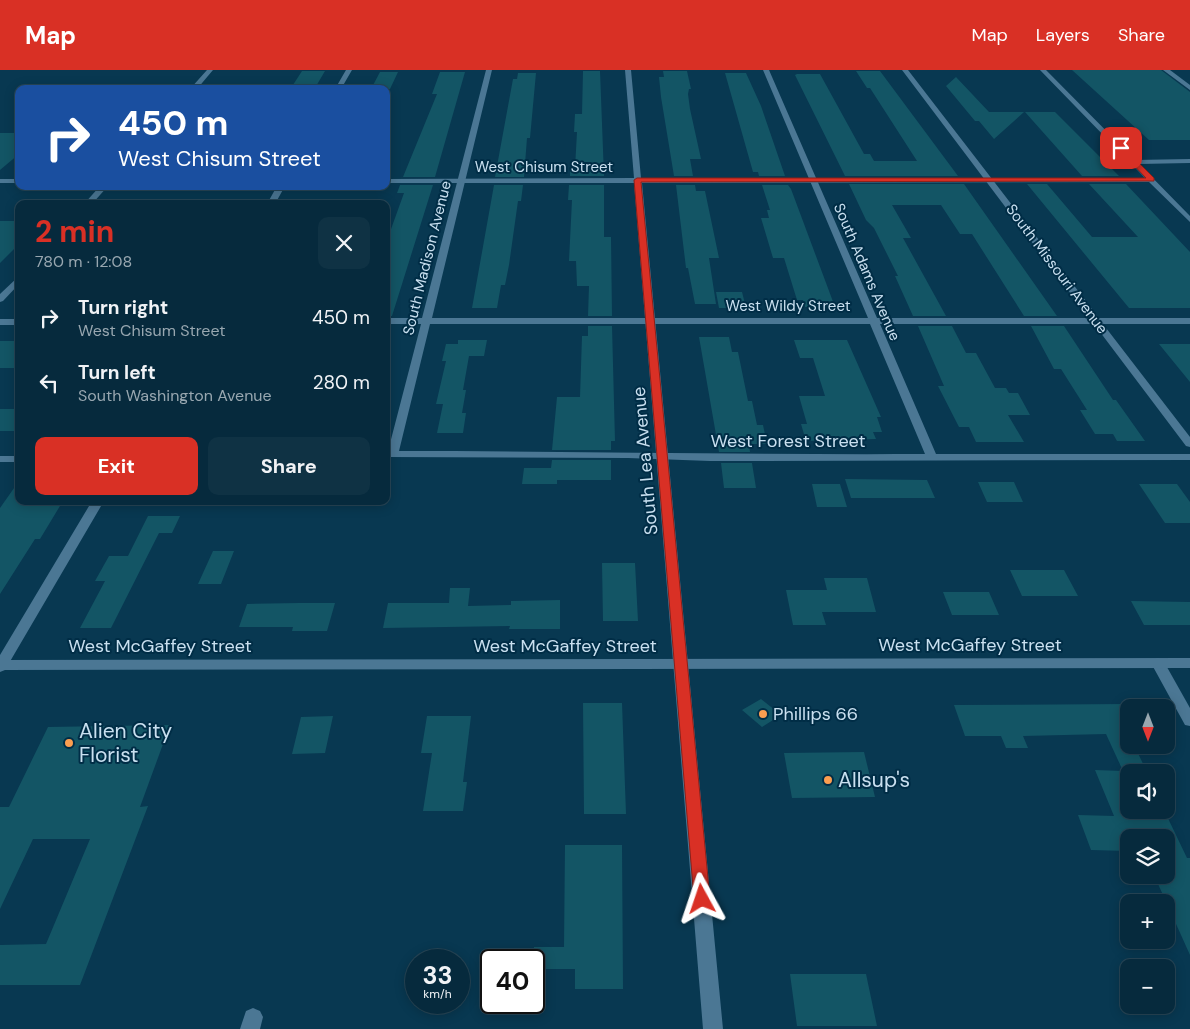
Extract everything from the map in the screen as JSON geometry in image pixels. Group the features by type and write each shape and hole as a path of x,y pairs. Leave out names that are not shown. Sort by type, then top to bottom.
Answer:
{"street":[{"path":"197,85 210,70"},
{"path":"341,85 350,70"},
{"name":"South Madison Avenue","path":"390,454 489,70"},
{"name":"South Lea Avenue","path":"628,70 713,1029"},
{"name":"South Adams Avenue","path":"766,70 932,458"},
{"name":"South Missouri Avenue","path":"905,70 1190,444"},
{"path":"1043,70 1190,220"},
{"path":"1166,70 1190,88"},
{"path":"1134,162 1190,161"},
{"name":"West Chisum Street","path":"390,181 1152,180"},
{"path":"0,181 15,181"},
{"path":"92,200 100,190"},
{"path":"0,299 15,283"},
{"name":"West Wildy Street","path":"390,321 1190,321"},
{"path":"0,322 15,322"},
{"name":"West Forest Street","path":"390,454 628,455 662,457 1190,457"},
{"path":"0,459 15,459"},
{"path":"0,666 96,505"},
{"path":"1158,664 1190,721"},
{"name":"West McGaffey Street","path":"0,666 1190,664"}],"building":[{"path":"1072,70 1161,70 1190,92 1190,140 1149,140"},
{"path":"302,71 325,71 317,85 293,85"},
{"path":"583,71 600,71 604,176 570,176 570,168 575,168 577,132 574,132 575,114 582,114"},
{"path":"663,71 687,71 691,89 689,89 688,94 690,109 701,159 690,159 693,176 674,176 661,97 659,77 664,77"},
{"path":"856,71 880,71 958,176 845,176 795,75 797,74 820,74 864,154 870,154 874,161 917,161 870,88 867,88"},
{"path":"380,72 398,72 390,89 390,85 373,85"},
{"path":"440,72 465,72 435,177 403,177 437,94 432,94"},
{"path":"518,73 536,73 524,177 495,177 513,79 517,79"},
{"path":"725,73 746,73 761,106 785,176 759,176 758,172 753,172"},
{"path":"956,77 989,112 1024,112 994,139 979,121 975,121 946,86"},
{"path":"1025,112 1055,112 1119,176 1082,176"},
{"path":"0,133 15,133 15,157 0,170"},
{"path":"849,184 964,184 1057,316 1024,316 972,234 960,234 941,205 892,205 911,238 903,238 946,316 913,316 895,276 898,276 874,228 866,220"},
{"path":"1027,184 1047,184 1092,237 1138,237 1089,184 1126,184 1190,252 1190,308 1129,308"},
{"path":"400,185 433,185 392,316 390,316 390,232 404,193 397,193"},
{"path":"494,185 523,185 521,201 518,201 509,265 505,285 501,285 497,308 472,308"},
{"path":"569,185 604,185 604,237 611,237 612,316 588,316 589,286 577,286 576,261 569,261 572,200 568,200"},
{"path":"676,185 695,185 696,191 705,191 719,258 709,258 716,304 695,304 688,268 686,268"},
{"path":"762,185 788,185 791,189 835,307 805,307 803,300 797,300 784,258 773,258 761,218 769,218 767,210 770,210"},
{"path":"0,221 15,221 15,248 0,263"},
{"path":"716,292 742,292 746,308 719,308"},
{"path":"588,326 612,326 615,441 611,441 611,450 552,450 557,397 580,397 582,336 588,336"},
{"path":"918,326 952,326 966,353 976,353 995,388 1006,388 1009,393 1018,393 1030,415 1008,415 1024,442 976,442 969,427 959,427 938,386 944,386"},
{"path":"1031,326 1064,326 1113,400 1116,400 1145,441 1117,441 1113,434 1095,434 1080,410 1087,410 1061,369 1054,369"},
{"path":"699,337 729,337 732,352 738,352 748,401 752,401 757,425 763,425 767,444 749,444 750,452 719,452"},
{"path":"458,340 487,340 484,356 469,356 463,390 466,390 462,413 466,413 463,433 437,433 443,404 436,404 446,361 442,361 446,344 458,344"},
{"path":"794,340 847,340 881,417 877,417 882,432 873,432 876,439 806,441 801,424 807,424 799,396 825,396 813,358 800,358"},
{"path":"0,341 15,341 15,368 0,368"},
{"path":"1159,344 1190,344 1190,382"},
{"path":"0,409 15,409 15,430 0,431"},
{"path":"552,460 611,460 611,480 557,480 557,484 522,484 524,468 551,468"},
{"path":"721,463 752,463 756,488 724,488"},
{"path":"845,479 927,480 935,498 851,498"},
{"path":"978,482 1014,482 1023,502 987,502"},
{"path":"812,484 840,484 847,507 817,507"},
{"path":"1139,484 1177,484 1190,502 1190,523 1165,523"},
{"path":"15,487 15,505 61,505 40,539 35,539 0,594 0,508"},
{"path":"148,516 180,516 172,533 159,533 111,628 80,628 105,581 95,581 109,556 128,556"},
{"path":"213,551 234,551 221,584 198,584"},
{"path":"602,563 635,563 638,621 603,621"},
{"path":"1010,570 1064,570 1078,596 1022,596"},
{"path":"824,578 867,578 876,612 822,612 826,625 793,625 786,590 827,590"},
{"path":"450,588 470,588 468,606 511,605 511,601 560,600 560,629 509,629 510,626 383,628 388,603 449,603"},
{"path":"943,592 989,592 999,615 952,615"},
{"path":"1131,601 1190,602 1190,625 1144,625"},
{"path":"335,603 327,631 292,631 293,627 239,627 247,604"},
{"path":"761,699 781,715 762,727 742,710"},
{"path":"583,703 622,703 626,814 584,814"},
{"path":"1120,704 1120,754 1138,754 1143,764 1120,764 1106,734 1023,736 1028,748 1006,748 1001,736 965,736 954,705"},
{"path":"333,716 325,753 292,754 301,717"},
{"path":"427,716 471,716 463,782 467,782 463,811 423,811 432,753 421,753"},
{"path":"170,725 140,807 148,806 80,985 0,985 0,945 46,944 90,839 33,839 0,909 0,807 9,807 48,727"},
{"path":"864,752 875,797 792,798 784,753"},
{"path":"1095,770 1120,771 1120,819 1168,819 1173,829 1120,829 1120,851 1091,850 1078,815 1114,816"},
{"path":"1175,833 1187,858 1190,858 1190,955 1175,922 1175,894 1163,894 1158,884 1175,884"},
{"path":"565,845 622,845 623,989 575,989 575,969 545,969 545,949 534,949 534,947 564,947"},
{"path":"790,974 866,974 877,1026 797,1026"}],"place":[{"name":"Phillips 66","path":"763,714"},
{"name":"Alien City Florist","path":"69,743"},
{"name":"Allsup's","path":"828,780"}],"route":[{"path":"702,899 637,180 1152,180 1121,148"}]}
